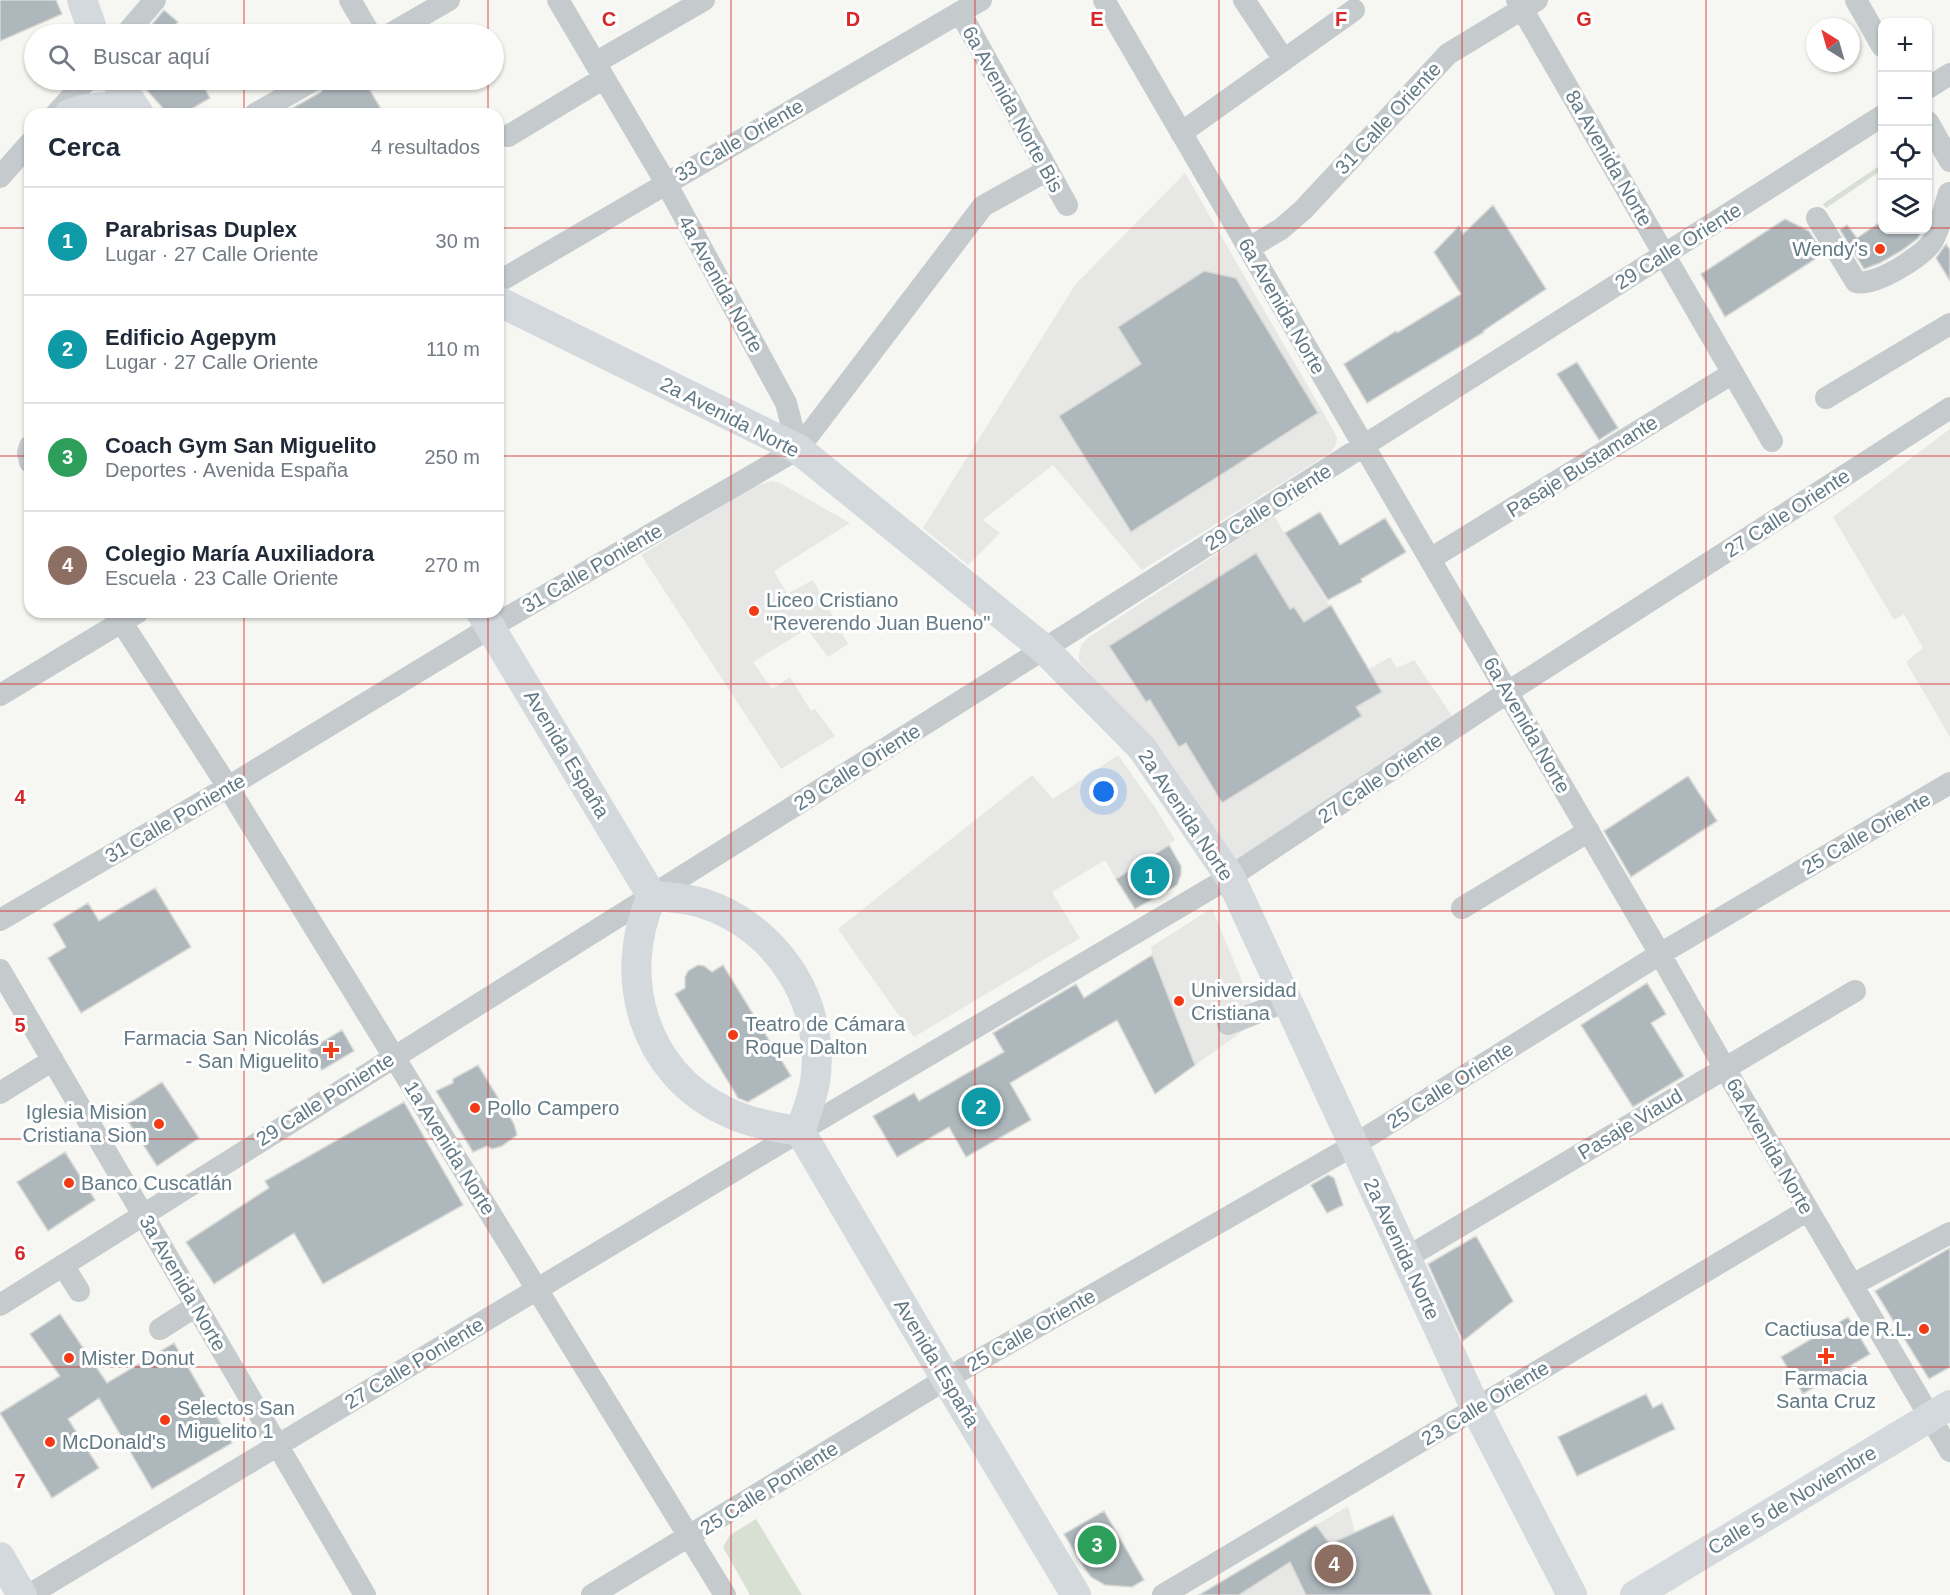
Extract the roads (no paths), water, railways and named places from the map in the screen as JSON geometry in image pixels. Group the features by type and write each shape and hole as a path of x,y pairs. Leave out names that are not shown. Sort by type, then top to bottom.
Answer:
{"main road":[{"path":"82,0 90,24"},
{"path":"123,90 134,108"},
{"path":"92,108 105,106 116,108"},
{"name":"2a Avenida Norte","path":"504,304 798,449 1044,649 1142,748 1230,877 1476,1409 1572,1595"},
{"name":"Avenida España","path":"486,620 652,896"},
{"path":"652,896 678,898 726,913 768,942 798,983 808,1006 817,1056 815,1082 800,1131 747,1121 723,1111 695,1092 666,1062 653,1040 644,1017 636,984 637,942 643,917 652,896"},
{"name":"Avenida España","path":"800,1131 1076,1595"},
{"name":"Calle 5 de Noviembre","path":"1635,1595 1941,1411"},
{"path":"0,1557 22,1595"}],"street":[{"path":"135,24 155,0"},
{"path":"350,0 364,24"},
{"path":"407,24 449,0"},
{"name":"4a Avenida Norte","path":"558,0 666,183 786,403 798,449"},
{"path":"508,136 704,0"},
{"name":"33 Calle Oriente","path":"504,278 981,0"},
{"name":"6a Avenida Norte","path":"1104,0 1852,1285 1941,1411 1950,1451"},
{"path":"1245,0 1284,60"},
{"path":"1856,0 1878,39"},
{"name":"31 Calle Oriente","path":"1248,248 1281,229 1303,210 1448,54 1525,3"},
{"name":"8a Avenida Norte","path":"1525,3 1772,441"},
{"path":"1182,133 1354,10"},
{"name":"6a Avenida Norte Bis","path":"960,12 1067,205"},
{"path":"1932,85 1950,74"},
{"path":"61,108 78,90"},
{"path":"265,108 297,90"},
{"name":"29 Calle Oriente","path":"652,896 1878,119"},
{"path":"1930,126 1950,161"},
{"path":"0,177 24,150"},
{"name":"31 Calle Poniente","path":"504,610 798,449 982,206 1048,170"},
{"path":"1817,219 1856,282 1863,284 1912,260 1932,242 1949,193"},
{"path":"1826,398 1950,324"},
{"name":"Pasaje Bustamante","path":"1430,559 1733,373"},
{"name":"27 Calle Oriente","path":"800,1131 1230,877 1508,692 1950,408"},
{"path":"0,695 120,618"},
{"name":"1a Avenida Norte","path":"127,618 228,787 725,1595"},
{"name":"31 Calle Poniente","path":"0,920 228,787 486,620"},
{"name":"25 Calle Oriente","path":"946,1379 1354,1144 1660,954 1950,783"},
{"path":"1462,908 1589,831"},
{"name":"29 Calle Poniente","path":"0,1305 652,896"},
{"name":"3a Avenida Norte","path":"0,970 365,1595"},
{"name":"Pasaje Viaud","path":"1406,1258 1855,991"},
{"path":"1228,1024 1287,1000"},
{"path":"0,1093 53,1060"},
{"name":"27 Calle Poniente","path":"29,1595 800,1131"},
{"name":"23 Calle Oriente","path":"1162,1595 1808,1210"},
{"path":"1852,1285 1950,1233"},
{"path":"63,1265 79,1291"},
{"path":"160,1329 196,1306"},
{"name":"25 Calle Poniente","path":"592,1595 946,1379"}],"place":[{"name":"Wendy's","path":"1880,249"},
{"name":"Liceo Cristiano \"Reverendo Juan Bueno\"","path":"754,611"},
{"name":"Parabrisas Duplex","path":"1150,876"},
{"name":"Universidad Cristiana","path":"1179,1001"},
{"name":"Teatro de Cámara Roque Dalton","path":"733,1035"},
{"name":"Farmacia San Nicolás - San Miguelito","path":"331,1050"},
{"name":"Edificio Agepym","path":"981,1107"},
{"name":"Pollo Campero","path":"475,1108"},
{"name":"Iglesia Mision Cristiana Sion","path":"159,1124"},
{"name":"Banco Cuscatlán","path":"69,1183"},
{"name":"Cactiusa de R.L.","path":"1924,1329"},
{"name":"Farmacia Santa Cruz","path":"1826,1356"},
{"name":"Mister Donut","path":"69,1358"},
{"name":"Selectos San Miguelito 1","path":"165,1420"},
{"name":"McDonald's","path":"50,1442"},
{"name":"Coach Gym San Miguelito","path":"1097,1545"},
{"name":"Colegio María Auxiliadora","path":"1334,1564"}]}
